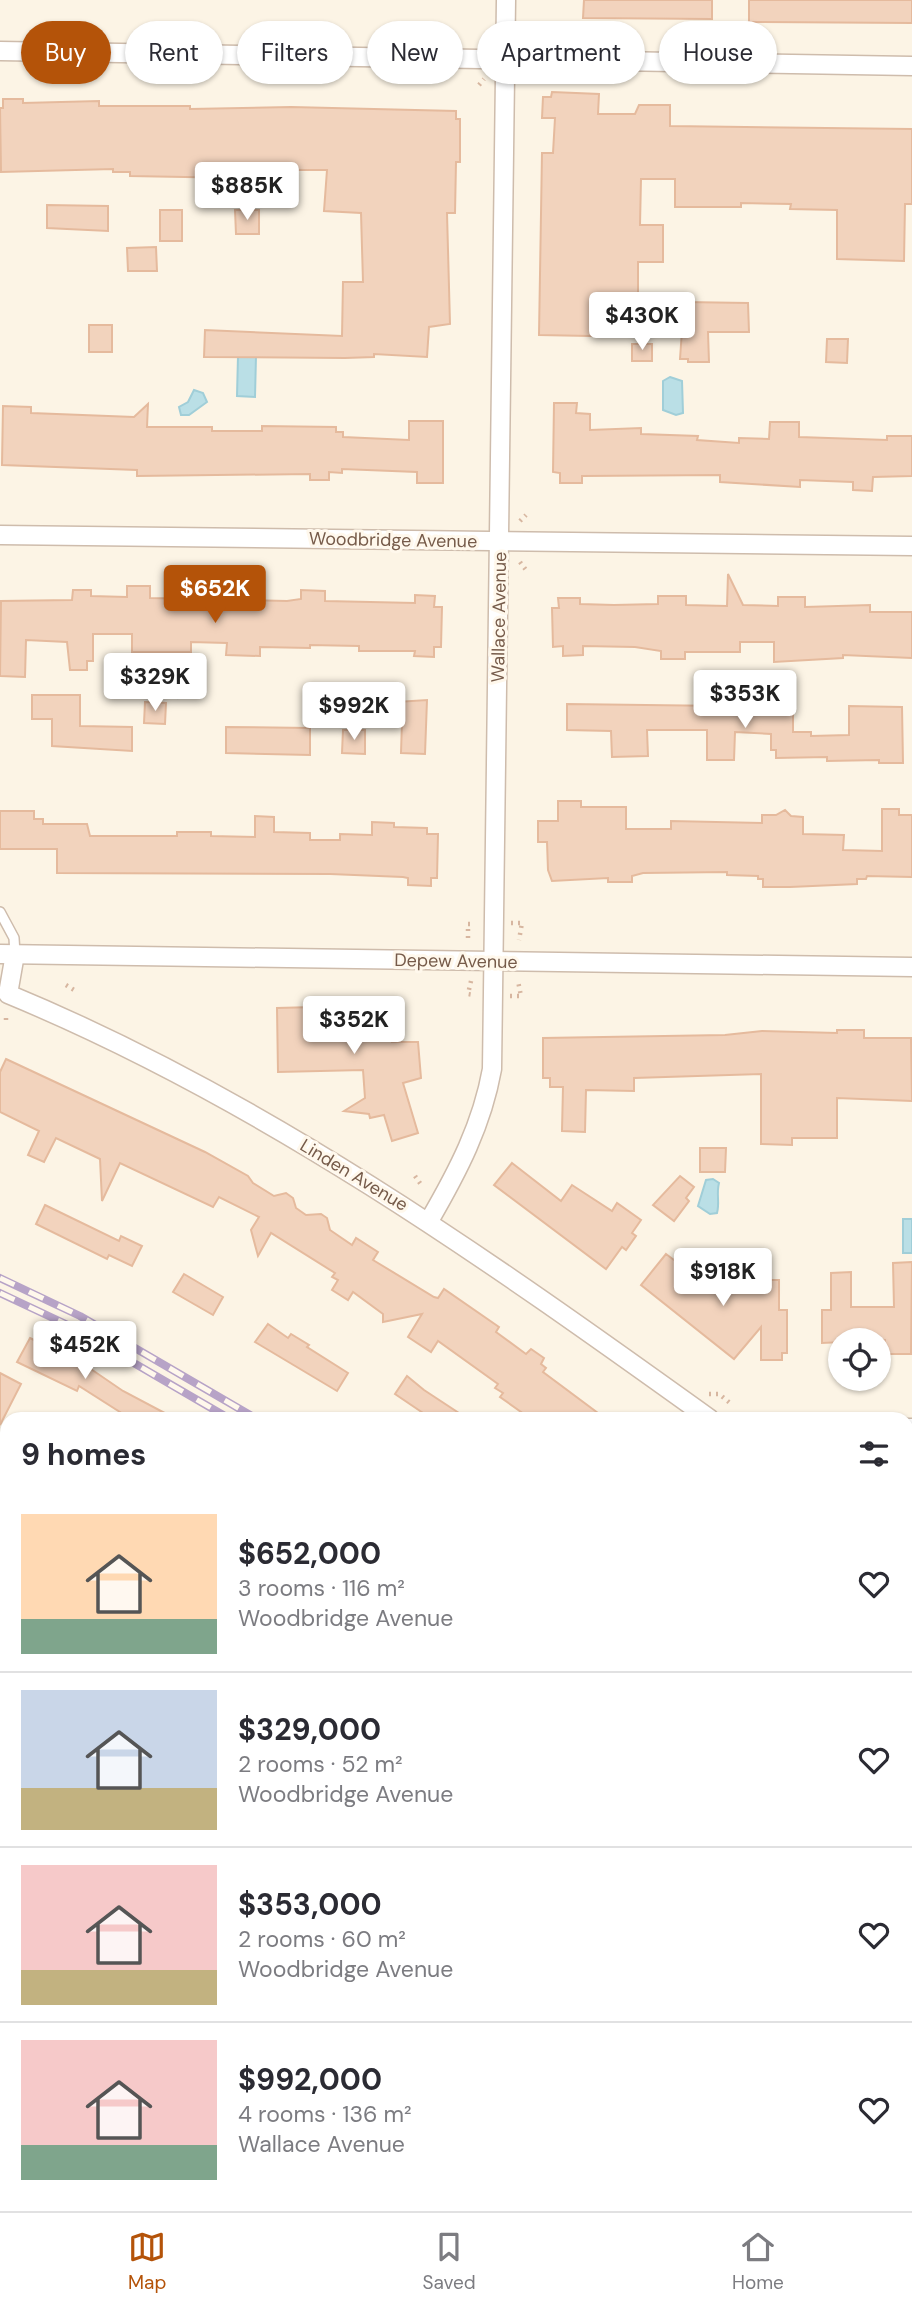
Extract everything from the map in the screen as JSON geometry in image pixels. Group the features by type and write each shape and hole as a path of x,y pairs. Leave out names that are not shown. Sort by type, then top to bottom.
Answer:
{"street":[{"name":"Wallace Avenue","path":"506,0 506,21"},
{"path":"0,51 477,58"},
{"path":"645,61 912,66"},
{"name":"Wallace Avenue","path":"429,1220 468,1152 486,1104 492,1069 505,84"},
{"name":"Woodbridge Avenue","path":"0,536 912,546"},
{"name":"Depew Avenue","path":"8,954 912,967"},
{"name":"Linden Avenue","path":"8,954 12,984 4,997 66,1018 179,1075 347,1170 429,1220 700,1412"}],"lane":[{"path":"0,912 13,938 8,954"}],"path":[{"path":"520,521 527,515"},
{"path":"520,562 526,570"},
{"path":"510,923 522,923 519,940"},
{"path":"468,924 468,939"},
{"path":"468,994 471,981"},
{"path":"509,996 521,996 518,981"},
{"path":"66,985 74,990"},
{"path":"415,1176 422,1186"},
{"path":"719,1394 730,1403"}],"water":[{"path":"238,356 256,356 255,397 237,396"},
{"path":"670,377 682,381 683,413 676,415 663,410 663,381"},
{"path":"194,390 203,393 207,402 189,415 181,415 179,407 188,402"},
{"path":"187,664 189,668 191,690 190,694 178,698 173,693 175,667"},
{"path":"713,1179 719,1183 718,1205 717,1213 710,1214 698,1206 706,1180"},
{"path":"903,1219 912,1219 912,1253 903,1253"}],"building":[{"path":"584,0 712,0 712,19 583,18"},
{"path":"749,0 912,0 912,23 749,21"},
{"path":"552,92 599,94 598,114 635,114 639,105 670,105 670,126 912,129 912,204 905,204 904,261 837,259 837,210 790,209 791,204 741,203 741,207 675,207 675,179 641,179 640,225 663,225 663,262 638,262 638,297 643,297 641,337 539,335 542,153 553,153 555,118 542,118 543,97 551,97"},
{"path":"3,99 23,99 23,103 99,101 99,106 190,106 190,109 291,107 456,111 456,119 460,119 460,162 456,162 455,213 447,213 450,324 429,327 427,357 374,354 374,357 345,358 204,357 205,330 342,336 343,282 363,282 361,213 324,211 327,170 290,170 291,176 240,178 130,176 130,172 113,172 113,169 1,172 0,108 3,108"},
{"path":"47,205 108,206 108,231 47,228"},
{"path":"160,210 182,210 182,241 160,241"},
{"path":"235,210 259,210 259,234 236,234"},
{"path":"156,247 157,271 128,271 127,248"},
{"path":"684,302 748,303 749,332 708,332 709,362 688,362 688,359 680,359"},
{"path":"89,325 112,325 112,352 89,352"},
{"path":"827,339 848,339 847,363 826,362"},
{"path":"632,344 652,344 652,361 632,361"},
{"path":"554,403 577,403 576,413 590,414 590,430 641,428 641,434 698,436 697,440 739,443 739,438 769,439 770,422 799,422 799,437 887,440 887,436 912,436 912,476 873,477 872,491 853,490 853,482 800,480 800,487 720,482 720,475 582,476 582,483 560,483 560,473 553,472"},
{"path":"148,404 147,427 212,427 212,431 262,431 262,426 336,427 336,432 343,432 343,437 409,440 409,421 443,421 443,483 417,483 417,472 342,469 342,473 329,472 329,480 310,480 310,474 137,476 137,470 2,465 3,406 31,407 31,413 134,417"},
{"path":"728,574 743,605 778,606 778,597 805,597 805,607 870,605 870,612 912,612 912,658 843,655 843,658 774,662 774,642 740,642 740,652 685,652 685,659 661,659 661,651 635,647 583,646 583,655 563,656 563,646 553,647 552,608 559,608 558,598 580,598 580,604 614,605 658,604 658,596 686,596 686,605 727,606"},
{"path":"127,586 150,586 150,598 287,601 301,599 301,590 325,591 325,601 415,603 415,595 435,596 434,607 442,607 441,647 434,647 434,657 414,656 415,651 359,651 359,646 310,645 310,648 260,647 260,656 226,655 227,643 191,642 191,652 132,652 132,634 93,634 93,661 87,661 87,670 70,670 67,642 26,640 25,677 0,676 1,601 72,600 73,590 91,590 91,596 127,597"},
{"path":"32,695 80,695 80,726 132,727 132,751 52,746 52,719 32,719"},
{"path":"427,700 425,754 401,753 402,722 380,722 381,703"},
{"path":"145,702 166,703 165,724 144,723"},
{"path":"567,704 793,707 793,732 811,732 811,736 849,735 849,706 902,707 903,763 879,763 879,760 827,761 827,757 776,758 776,750 771,750 771,734 735,732 734,760 707,760 707,730 647,730 648,756 612,757 611,731 567,730"},
{"path":"226,727 310,728 310,755 226,753"},
{"path":"343,730 365,730 365,754 342,753"},
{"path":"558,801 581,801 581,807 626,807 626,829 671,829 671,821 762,823 762,815 776,815 785,810 791,816 803,817 803,834 844,835 843,850 882,851 882,809 899,809 899,815 912,815 912,877 867,876 866,879 857,879 857,884 790,887 763,887 763,879 758,879 758,876 727,875 727,872 643,873 632,876 632,882 608,882 608,878 552,881 548,870 547,842 538,842 538,821 558,821"},
{"path":"0,811 34,811 34,819 43,819 43,824 87,824 90,836 177,836 177,832 211,832 211,836 255,837 255,816 274,817 274,832 310,833 310,840 340,840 340,834 372,835 372,822 394,823 394,827 427,828 427,834 438,834 437,878 431,878 431,886 408,885 408,878 403,877 330,874 57,873 57,849 0,849"},
{"path":"391,1005 392,1042 418,1042 421,1078 403,1083 418,1133 392,1141 384,1115 370,1118 369,1114 344,1111 365,1098 363,1070 278,1072 277,1008"},
{"path":"837,1030 864,1030 864,1038 911,1038 912,1101 837,1098 837,1138 792,1138 792,1145 761,1144 761,1074 634,1078 634,1091 586,1090 585,1132 562,1131 563,1087 550,1087 550,1078 543,1078 543,1038 725,1035 762,1031 837,1033"},
{"path":"6,1059 205,1152 248,1176 253,1183 274,1196 286,1193 293,1198 296,1208 306,1215 321,1214 327,1218 330,1230 352,1245 356,1238 378,1252 373,1260 434,1297 438,1298 444,1289 499,1327 496,1332 526,1354 531,1349 544,1358 541,1364 546,1368 543,1372 597,1412 521,1412 500,1397 503,1393 495,1388 498,1384 438,1341 431,1352 408,1337 422,1314 383,1322 383,1314 353,1292 348,1300 332,1290 338,1280 332,1277 335,1273 271,1233 258,1256 251,1230 259,1217 219,1197 213,1207 120,1163 102,1201 100,1159 56,1138 44,1162 28,1155 39,1131 0,1112 0,1072"},
{"path":"700,1148 726,1148 725,1172 700,1172"},
{"path":"512,1163 561,1201 572,1185 612,1211 617,1203 641,1220 632,1233 636,1236 626,1250 622,1247 606,1269 494,1185"},
{"path":"680,1176 694,1187 686,1198 689,1201 674,1221 653,1205"},
{"path":"45,1205 119,1241 121,1236 142,1246 132,1266 109,1255 107,1259 36,1224"},
{"path":"666,1254 682,1266 685,1262 713,1283 757,1285 757,1280 779,1280 779,1310 787,1310 787,1353 782,1353 782,1360 761,1360 761,1327 734,1359 641,1285"},
{"path":"912,1262 911,1354 891,1354 891,1328 828,1328 828,1343 822,1343 822,1310 831,1310 831,1273 851,1272 851,1307 894,1307 893,1263"},
{"path":"184,1274 223,1297 213,1315 173,1292"},
{"path":"268,1324 288,1338 291,1334 309,1345 307,1347 348,1373 337,1391 255,1342"},
{"path":"30,1338 85,1365 123,1391 163,1412 120,1412 79,1386 77,1391 17,1362"},
{"path":"0,1373 21,1384 7,1412 0,1412"},
{"path":"407,1376 457,1412 422,1412 395,1394"}],"railway":[{"path":"0,1278 80,1316 245,1412"},
{"path":"0,1293 72,1327 218,1412"}]}
